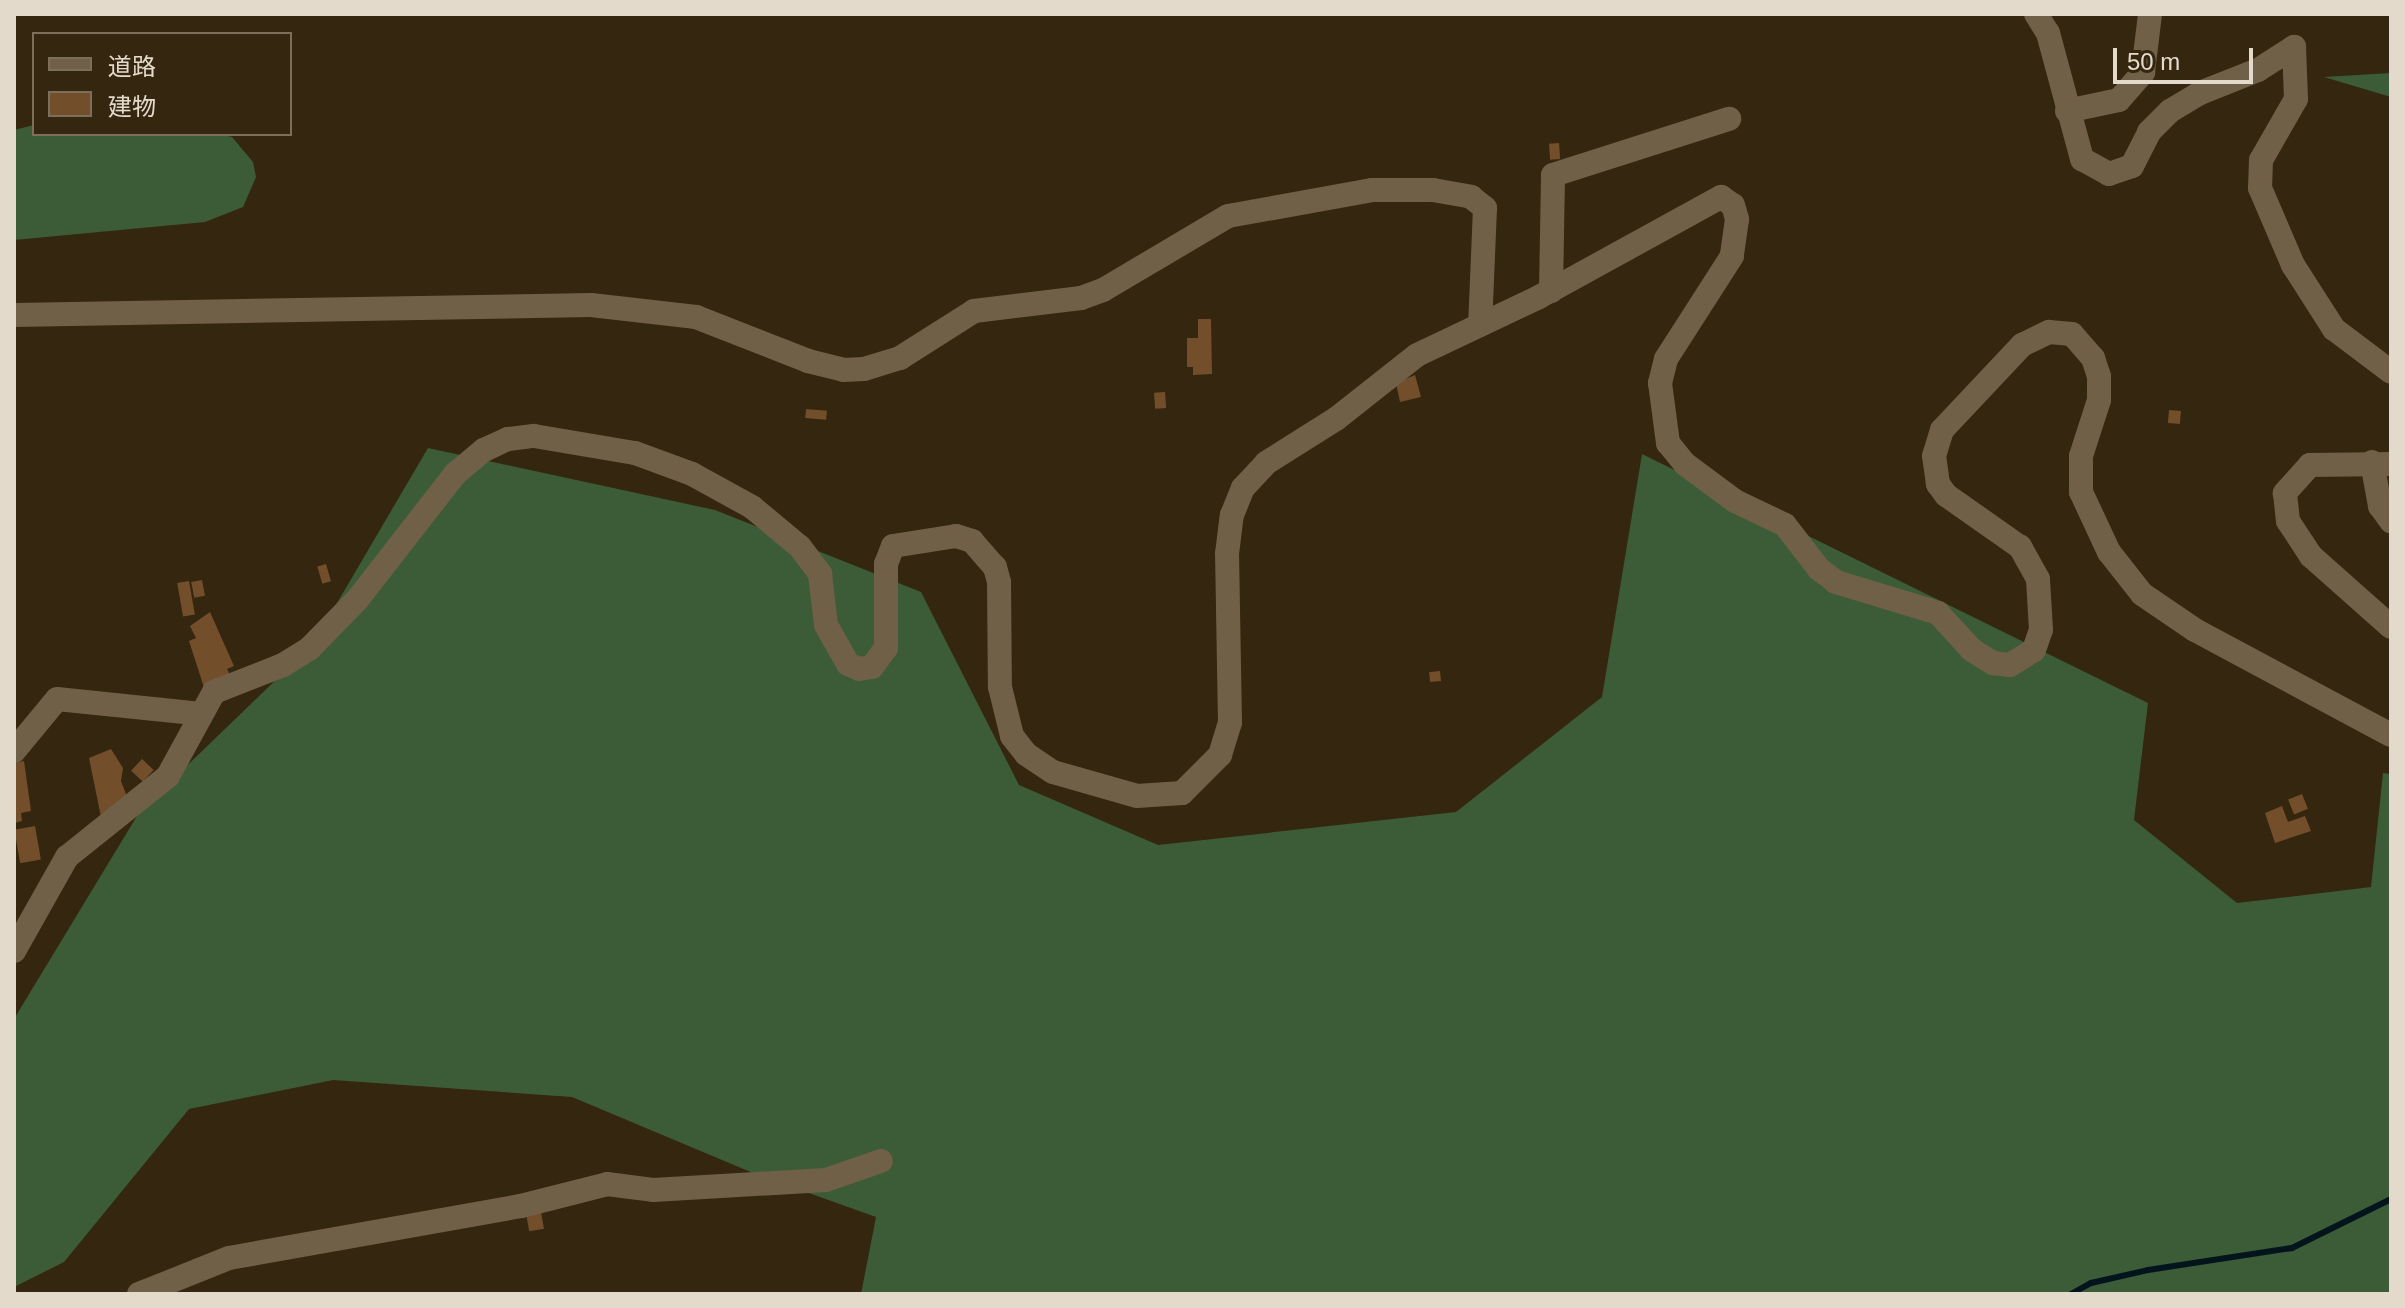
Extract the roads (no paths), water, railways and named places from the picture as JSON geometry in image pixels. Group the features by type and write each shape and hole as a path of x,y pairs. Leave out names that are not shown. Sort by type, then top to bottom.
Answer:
{"street":[{"path":"2036,14 2048,33 2082,159 2102,172 2121,173 2132,166 2155,123 2170,111 2200,93 2281,59 2294,47 2296,99 2261,160 2260,188 2293,265 2334,329 2391,372"},
{"path":"2067,111 2119,100 2135,82 2143,72 2150,14"},
{"path":"1551,291 1553,175 1729,119"},
{"path":"14,315 591,305 696,317 808,361 843,370 864,369 900,358 974,311 1081,298 1103,290 1228,216 1372,190 1433,190 1471,197 1485,208 1480,325"},
{"path":"14,951 67,857 168,776 214,692 283,665 309,649 357,600 465,466 508,439 534,436 635,453 692,474 752,507 800,547 820,574 826,625 848,664 859,669 872,667 886,648 886,564 893,546 956,536 972,541 995,567 999,582 1000,687 1012,736 1026,754 1053,772 1137,796 1182,793 1220,755 1230,723 1227,554 1232,515 1243,488 1266,463 1336,419 1388,374 1551,291 1711,198 1728,200 1737,219 1732,256 1666,359 1660,383 1668,443 1685,464 1735,501 1785,525 1819,569 1836,582 1938,613 1972,650 1993,663 2010,665 2034,650 2041,630 2038,579 2020,547 1946,495 1935,471 1936,443 1942,430 2022,345 2049,332 2072,334 2093,358 2099,376 2099,400 2081,456 2081,492 2109,552 2142,594 2195,630 2391,735"},
{"path":"2391,521 2380,506 2382,463 2310,465 2288,484 2285,506 2295,535 2311,556 2391,627"},
{"path":"14,751 57,699 201,714"},
{"path":"139,1294 229,1258 521,1206 607,1184 653,1190 826,1180 881,1161"}],"waterway":[{"path":"2071,1294 2091,1283 2148,1270 2292,1248 2391,1199"}]}
